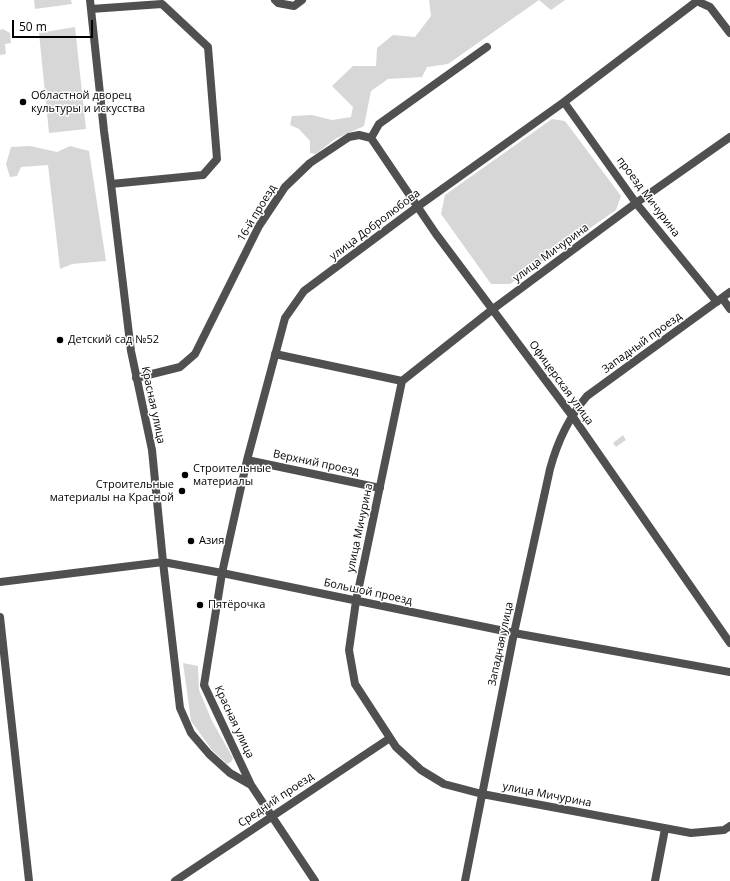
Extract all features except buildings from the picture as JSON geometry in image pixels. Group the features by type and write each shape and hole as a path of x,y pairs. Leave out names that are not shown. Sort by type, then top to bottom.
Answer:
{"street":[{"name":"Красная улица","path":"90,0 104,131 130,344 152,450 180,708 191,733 209,754 230,773 251,785"},
{"path":"275,0 278,3 294,6 302,0"},
{"path":"697,1 710,7 730,33"},
{"name":"улица Добролюбова","path":"222,573 248,460 285,318 304,291 417,207 564,102 697,1"},
{"path":"91,9 162,4 208,47 217,159 203,175 111,184"},
{"path":"371,138 379,124 487,47"},
{"name":"проезд Мичурина","path":"564,102 636,203 720,300 730,309"},
{"name":"16-й проезд","path":"136,378 180,367 195,354 259,226 285,187 310,163 349,137 359,135 371,138"},
{"name":"улица Мичурина","path":"730,137 636,203 493,309 402,381 356,601 349,650 355,684 396,747 422,770 444,784 482,794 690,833 724,830 730,826"},
{"name":"Офицерская улица","path":"371,138 417,207 573,417 730,643"},
{"name":"Западный проезд","path":"573,417 587,396 730,292"},
{"path":"275,354 402,381"},
{"name":"Западная улица","path":"465,881 514,633 550,469 557,446 573,417"},
{"name":"Верхний проезд","path":"248,460 380,488"},
{"name":"Большой проезд","path":"0,582 163,562 514,633 730,672"},
{"name":"Красная улица","path":"222,573 204,685 251,785 315,881"},
{"path":"0,617 29,881"},
{"name":"Средний проезд","path":"175,881 390,738"},
{"path":"655,881 665,828"}],"shaded area":[{"path":"34,0 71,0 72,4 35,9"},
{"path":"429,0 539,0 448,64 427,67 422,77 388,79 371,91 364,126 335,139 316,154 310,153 310,141 299,129 290,125 292,116 312,115 332,120 351,117 353,107 332,86 353,66 376,66 377,48 393,35 415,37 431,16"},
{"path":"539,0 565,0 551,10"},
{"path":"75,27 86,129 49,133 39,33"},
{"path":"3,29 10,33 11,43 5,44 6,54 0,55 0,30"},
{"path":"552,119 565,121 621,196 616,210 510,284 491,284 441,214 445,195"},
{"path":"30,146 57,152 70,146 89,151 106,261 72,264 60,269 48,165 21,167 17,176 10,177 6,164 11,147"},
{"path":"623,435 626,440 616,447 613,443"},
{"path":"183,663 198,666 199,690 212,721 233,758 231,762 227,764 212,750 191,721"}],"place":[{"name":"Областной дворец культуры и искусства","path":"23,102"},
{"name":"Детский сад №52","path":"60,340"},
{"name":"Строительные материалы","path":"185,475"},
{"name":"Строительные материалы на Красной","path":"182,491"},
{"name":"Азия","path":"191,541"},
{"name":"Пятёрочка","path":"200,605"}]}
